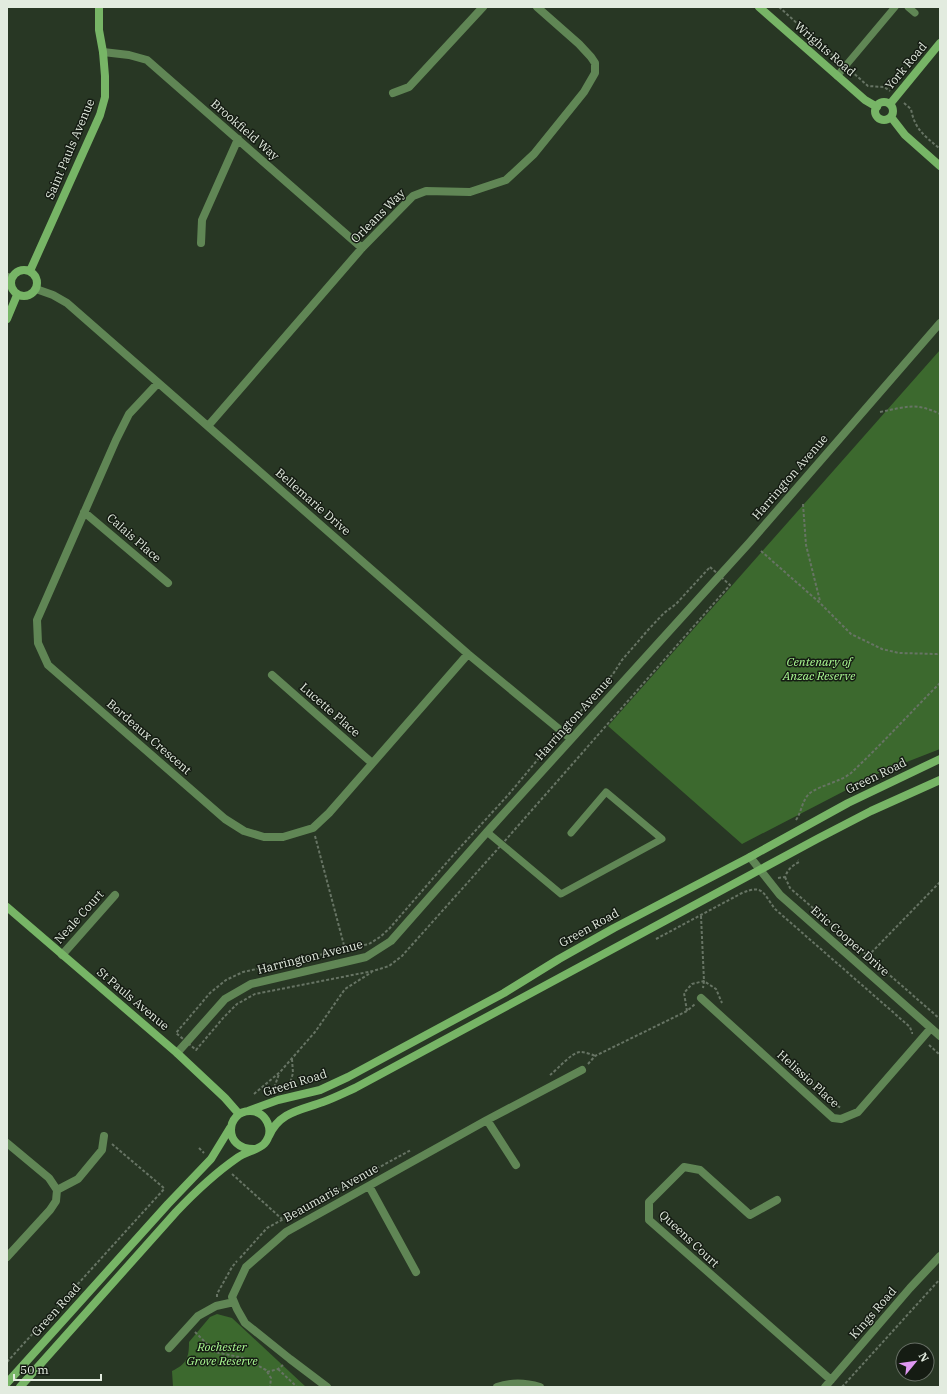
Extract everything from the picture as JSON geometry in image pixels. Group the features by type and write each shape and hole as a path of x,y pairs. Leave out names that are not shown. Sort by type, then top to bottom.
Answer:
{"main road":[{"name":"Saint Pauls Avenue","path":"30,271 100,115 105,97 99,30 99,7"},
{"name":"Wrights Road","path":"758,7 865,100 876,107"},
{"name":"York Road","path":"890,104 940,43"},
{"path":"881,103 890,104 893,112 891,117 886,120 880,120 875,112 876,107 881,103"},
{"path":"891,117 905,135 940,166"},
{"path":"17,271 30,271 36,277 36,289 30,295 18,295 14,292 9,277 17,271"},
{"path":"7,319 18,295"},
{"name":"Green Road","path":"248,1111 278,1100 320,1090 348,1077 504,993 559,959 614,928 750,857 848,802 940,760"},
{"name":"Green Road","path":"269,1136 273,1127 286,1116 324,1102 355,1088 871,811 940,780"},
{"name":"St Pauls Avenue","path":"7,907 177,1053 225,1098 239,1114"},
{"path":"248,1111 256,1112 262,1115 266,1120 270,1128 269,1136 265,1143 260,1147 246,1149 238,1146 234,1140 231,1132 232,1125 239,1114 248,1111"},
{"name":"Green Road","path":"7,1383 168,1204 211,1159 228,1134 232,1125"},
{"name":"Green Road","path":"20,1387 200,1187 221,1169 244,1153 254,1149"}],"street":[{"path":"393,93 409,87 484,7"},
{"name":"Orleans Way","path":"208,426 362,248 413,196 426,192 470,192 506,180 534,154 584,92 595,73 595,63 579,44 537,7"},
{"name":"Brookfield Way","path":"102,52 129,55 147,60 362,248"},
{"path":"201,243 202,220 238,139"},
{"name":"Bellemarie Drive","path":"36,289 53,295 67,303 468,654 571,739"},
{"name":"Harrington Avenue","path":"177,1053 225,998 251,984 366,957 391,941 487,832 750,542 940,323"},
{"name":"Bordeaux Crescent","path":"158,383 129,414 116,440 37,620 38,643 48,665 225,819 244,831 264,837 283,837 313,828 329,813 468,654"},
{"name":"Calais Place","path":"84,512 168,583"},
{"name":"Lucette Place","path":"272,676 372,763"},
{"name":"Eric Cooper Drive","path":"750,857 780,895 940,1036"},
{"name":"Neale Court","path":"62,955 115,895"},
{"name":"Helissio Place","path":"701,998 833,1118 841,1119 858,1112 931,1028"},
{"name":"Beaumaris Avenue","path":"234,1302 232,1297 246,1267 292,1228 487,1120 582,1070"},
{"path":"487,1120 516,1165"},
{"path":"57,1190 78,1179 102,1150 104,1136"},
{"path":"7,1143 49,1178 57,1190 56,1200 50,1210 7,1257"},
{"name":"Queens Court","path":"777,1200 750,1215 700,1170 684,1167 649,1202 649,1220 831,1380"},
{"path":"370,1186 416,1272"},
{"name":"Kings Road","path":"825,1387 910,1288 940,1256"},
{"path":"169,1348 198,1316 218,1305 234,1302 236,1310 245,1323 287,1362 327,1387"},
{"path":"497,1387 504,1384 528,1384 540,1387"}],"lane":[{"path":"837,76 895,7"},
{"path":"908,7 916,13"},
{"path":"487,832 561,894 662,839 606,792 571,833"}],"path":[{"path":"779,7 868,86 884,87 911,109 917,129 940,149"},
{"path":"880,412 914,406 927,408 940,414"},
{"path":"803,504 806,545 820,602"},
{"path":"761,551 820,602 851,634 882,649 899,653 940,653"},
{"path":"569,722 580,712 613,674 622,660 648,630 664,613 676,604 710,567"},
{"path":"791,823 796,820 801,813 802,804 810,793 848,776 940,683"},
{"path":"176,1033 210,994 226,980 243,972 369,944 380,938 509,794 553,741"},
{"path":"313,828 345,949"},
{"path":"799,862 787,871 785,877 790,888 940,1019"},
{"path":"771,884 779,878 785,877"},
{"path":"868,956 940,882"},
{"path":"656,939 753,888 761,890 775,909 910,1027 912,1033 910,1040"},
{"path":"582,1070 595,1056 687,1011 701,998 704,981 701,916"},
{"path":"254,1094 280,1072 315,1032 345,990 373,971"},
{"path":"687,1011 684,993 692,984 704,981 716,989 723,1006"},
{"path":"912,1033 916,1033 940,1055"},
{"path":"547,1076 559,1068 573,1054 582,1052 595,1056"},
{"path":"292,1058 293,1073 291,1080 293,1088"},
{"path":"795,1069 837,1106 844,1108"},
{"path":"273,1091 280,1072"},
{"path":"7,1362 165,1188 104,1136"},
{"path":"218,1305 217,1294 232,1267 267,1228 412,1150"},
{"path":"231,1173 292,1228"},
{"path":"842,1387 940,1279"},
{"path":"190,1326 214,1352 244,1358 266,1370 270,1378 270,1387"},
{"path":"278,1360 287,1362"},
{"path":"267,1372 278,1369 287,1362"},
{"path":"278,1369 297,1387"}],"green space":[{"name":"Centenary of Anzac Reserve","path":"940,350 940,749 881,772 742,844 608,726"},
{"name":"Rochester Grove Reserve","path":"217,1314 232,1318 306,1387 173,1387 172,1371 181,1366 186,1360 188,1356 189,1342 210,1317"}]}
